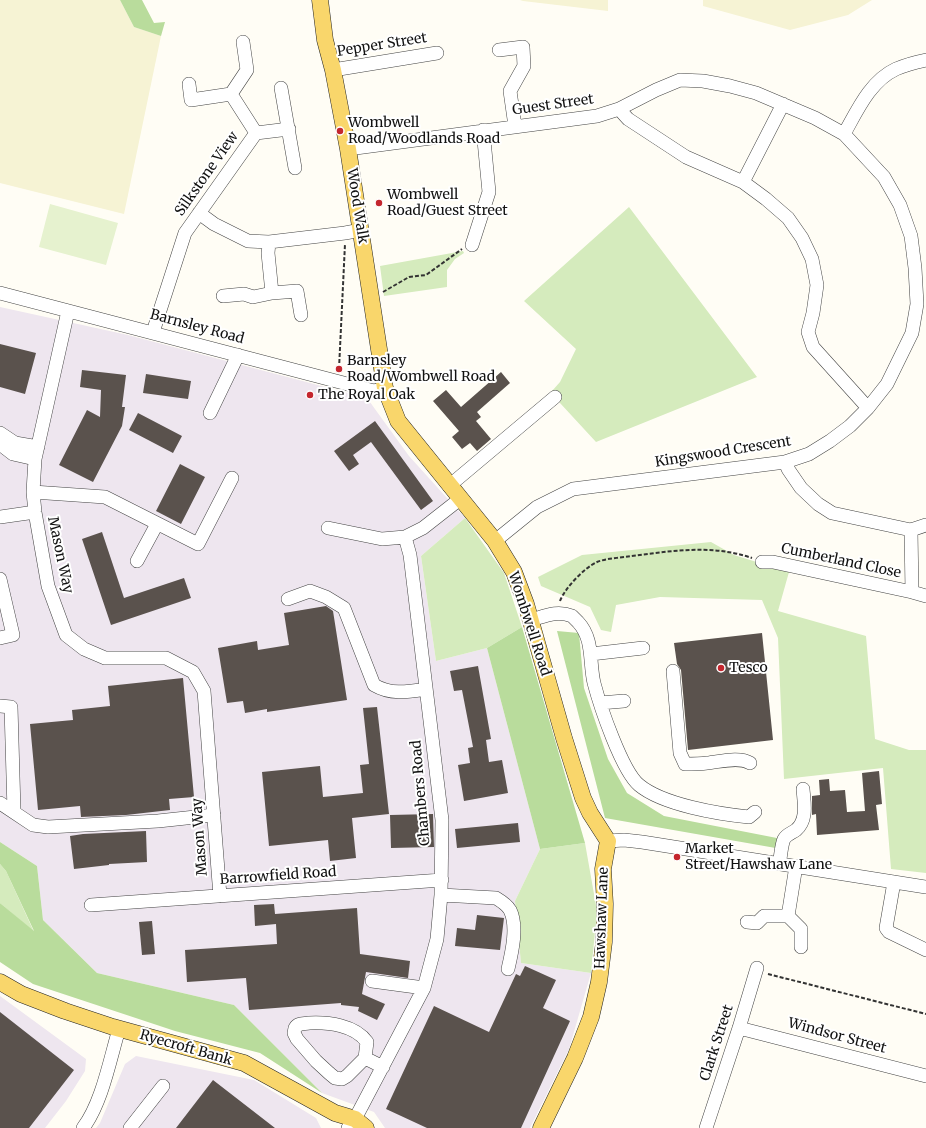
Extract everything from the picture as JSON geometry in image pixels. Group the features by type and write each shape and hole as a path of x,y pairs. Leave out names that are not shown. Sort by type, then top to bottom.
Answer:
{"main road":[{"name":"Wood Walk","path":"320,0 325,40 333,70 348,149 353,231 371,298 385,388"},
{"name":"Wombwell Road","path":"385,388 398,421 495,541 514,572 531,620 564,738 583,798 608,841"},
{"name":"Hawshaw Lane","path":"541,1128 575,1058 592,1017 599,982 604,942 605,904 603,869 608,841"},
{"name":"Ryecroft Bank","path":"0,982 21,994 64,1011 119,1029 244,1063 356,1125"}],"street":[{"path":"189,84 191,100 231,94 247,70 243,42"},
{"path":"499,50 523,47 524,50 524,66 510,90 514,126"},
{"name":"Pepper Street","path":"333,70 437,53"},
{"path":"844,134 861,104 876,83 895,70 926,60"},
{"name":"Guest Street","path":"348,149 597,116 619,109 656,90 680,80 703,81 730,86 756,93 783,104"},
{"path":"281,88 295,168"},
{"name":"Silkstone View","path":"153,332 185,233 256,133 231,94"},
{"path":"743,182 783,104"},
{"name":"Kingswood Crescent","path":"495,541 537,507 573,489 785,462 809,454 850,426 868,408 887,384 912,333 921,268 900,205 884,177 844,134 815,118 783,104"},
{"path":"619,109 628,119 686,157 743,182 788,218 802,238 812,259 817,285 813,313 808,332 813,347 868,408"},
{"path":"256,133 288,129"},
{"path":"472,245 489,192 483,130"},
{"path":"199,213 214,224 248,241 269,242 353,231"},
{"path":"269,242 268,253 272,293"},
{"path":"223,296 244,294 253,297 272,293 297,291 301,315"},
{"name":"Barnsley Road","path":"0,293 374,391 385,388"},
{"name":"Mason Way","path":"68,311 37,453 33,492 34,512 48,586 66,635 84,648 105,658 166,658 193,672 204,691 220,896"},
{"path":"210,412 238,355"},
{"path":"449,486 555,397"},
{"path":"0,433 15,443 37,453"},
{"path":"0,444 13,454 37,453"},
{"path":"785,462 801,488 818,504 832,512 911,530 926,525"},
{"path":"33,492 105,497 198,544 232,478"},
{"path":"328,528 382,538 405,537 423,528 460,499"},
{"path":"0,517 34,512"},
{"path":"137,561 157,524"},
{"name":"Cumberland Close","path":"911,530 912,592"},
{"name":"Chambers Road","path":"356,1125 383,1067 424,988 437,939 441,895 442,820 410,555 405,537"},
{"name":"Cumberland Close","path":"762,562 773,562 926,596"},
{"path":"0,579 13,635 0,638"},
{"path":"288,599 310,591 326,597 344,608 374,685 382,690 396,693 426,689"},
{"path":"531,620 552,613 558,613 573,617 583,627 590,643 594,681 600,703 623,762 630,776 640,785 651,792 672,801 704,810 750,817 755,812"},
{"path":"591,654 643,648"},
{"path":"673,671 680,753 685,764 706,764 736,760 746,760 750,763"},
{"path":"600,703 624,700"},
{"path":"0,706 11,707 14,811"},
{"path":"779,864 786,837 796,830 803,820 803,789"},
{"path":"0,803 33,825 48,826 158,821 214,815"},
{"path":"608,841 624,840 642,842 926,887"},
{"path":"788,916 796,866"},
{"name":"Barrowfield Road","path":"92,905 442,880"},
{"path":"894,882 886,928 889,932 926,950"},
{"path":"441,895 496,898 502,901 510,909 513,920 513,945 508,969"},
{"path":"747,922 757,923 764,916 788,916 802,929 801,947"},
{"name":"Clark Street","path":"706,1128 739,1028 756,970"},
{"path":"372,982 424,988"},
{"path":"330,1023 356,1033 367,1042 365,1058 347,1076 342,1079 336,1078 316,1061 297,1039 294,1033 295,1028 299,1024 330,1023"},
{"name":"Windsor Street","path":"739,1028 926,1076"},
{"path":"83,1128 91,1118 98,1100 119,1029"},
{"path":"365,1058 383,1067"},
{"path":"130,1128 163,1086"}],"path":[{"path":"338,382 353,231"},
{"path":"371,298 409,277 426,275 460,250 472,245"},
{"path":"558,613 560,599 577,578 597,562 650,553 695,549 714,550 738,554 762,562"},
{"path":"756,970 926,1014"}],"shaded area":[{"path":"0,0 120,0 134,27 161,36 124,214 0,183"},
{"path":"520,0 608,0 608,11 523,1"},
{"path":"703,0 872,0 848,15 790,30 703,6"},
{"path":"0,307 128,335 367,398 409,456 465,518 421,556 436,661 487,648 540,849 515,901 521,963 591,973 569,1049 530,1128 385,1128 374,1112 322,1093 234,1005 97,973 43,920 37,866 0,842"},
{"path":"0,996 86,1059 85,1071 66,1101 45,1128 0,1128"},
{"path":"136,1056 254,1080 316,1118 321,1128 96,1128 100,1123 125,1064"}],"green space":[{"path":"120,0 142,0 154,23 165,22 161,36 134,27"},
{"path":"50,204 118,223 106,265 39,247"},
{"path":"629,207 757,377 596,442 560,403 552,391 560,382 576,349 524,301"},
{"path":"463,251 464,253 455,259 447,270 447,287 384,296 380,266"},
{"path":"465,518 504,573 522,627 487,648 436,661 421,556"},
{"path":"711,542 734,555 789,572 778,611 866,636 875,739 909,750 926,750 926,873 891,869 883,768 784,779 778,638 762,600 660,597 616,605 611,632 601,630 590,607 541,586 538,577 582,555"},
{"path":"522,627 585,843 540,849 487,648"},
{"path":"557,631 579,633 584,688 608,759 627,793 664,816 782,839 787,850 605,818"},
{"path":"0,842 37,866 43,920 97,973 234,1005 322,1093 260,1053 175,1031 33,984 0,962 0,903 34,931 6,871 0,864"},
{"path":"585,843 597,911 591,973 521,963 515,901 540,849"},
{"path":"0,864 6,871 34,932 0,903"}],"building":[{"path":"0,344 36,353 25,394 0,387"},
{"path":"82,370 126,375 122,407 125,407 122,426 93,482 59,465 87,410 100,417 101,390 80,387"},
{"path":"501,372 510,383 477,412 481,417 476,421 491,439 477,451 470,443 462,449 452,437 459,431 433,401 446,390 461,407"},
{"path":"146,374 191,381 188,399 143,393"},
{"path":"138,413 182,436 173,453 129,430"},
{"path":"375,421 433,501 421,510 371,442 353,455 359,464 349,471 334,451"},
{"path":"180,464 205,477 181,524 156,511"},
{"path":"102,532 124,598 184,578 191,598 111,625 82,539"},
{"path":"326,606 333,611 347,700 267,712 267,709 245,713 243,701 227,703 218,648 257,641 258,650 289,645 284,613"},
{"name":"Tesco","path":"762,633 773,740 688,750 681,670 677,664 674,643"},
{"path":"478,666 491,739 486,740 489,762 502,760 508,793 464,801 458,765 470,763 468,748 473,747 462,690 454,691 450,671"},
{"path":"183,678 194,797 169,799 170,810 126,815 81,817 80,806 38,810 30,724 73,720 72,710 110,706 108,686"},
{"path":"377,707 389,814 352,818 356,858 330,861 328,840 269,846 262,772 320,766 323,797 363,793 360,765 369,764 363,708"},
{"path":"879,771 882,804 876,805 879,830 817,835 816,814 812,815 812,796 820,795 819,780 829,779 830,791 845,790 847,812 865,811 862,773"},
{"path":"433,814 434,847 391,848 390,815"},
{"path":"518,823 520,842 457,848 455,829"},
{"path":"146,831 147,862 109,864 74,869 70,836"},
{"path":"274,904 275,914 357,908 360,954 410,961 408,978 366,972 362,994 385,1004 377,1020 358,1011 359,1007 341,1005 341,1003 249,1010 246,978 187,982 185,950 277,944 276,924 255,926 254,905"},
{"path":"477,915 504,918 500,950 455,946 457,928 475,930"},
{"path":"152,921 155,954 142,955 139,922"},
{"path":"525,966 556,980 543,1008 570,1021 521,1128 427,1128 386,1109 434,1006 489,1032 516,974 520,976"},
{"path":"0,1012 74,1070 29,1128 0,1128"},
{"path":"213,1080 275,1128 176,1128"}],"place":[{"name":"Wombwell Road/Woodlands Road","path":"340,131"},
{"name":"Wombwell Road/Guest Street","path":"379,203"},
{"name":"Barnsley Road/Wombwell Road","path":"339,369"},
{"name":"The Royal Oak","path":"310,395"},
{"name":"Tesco","path":"721,668"},
{"name":"Market Street/Hawshaw Lane","path":"677,857"}]}
